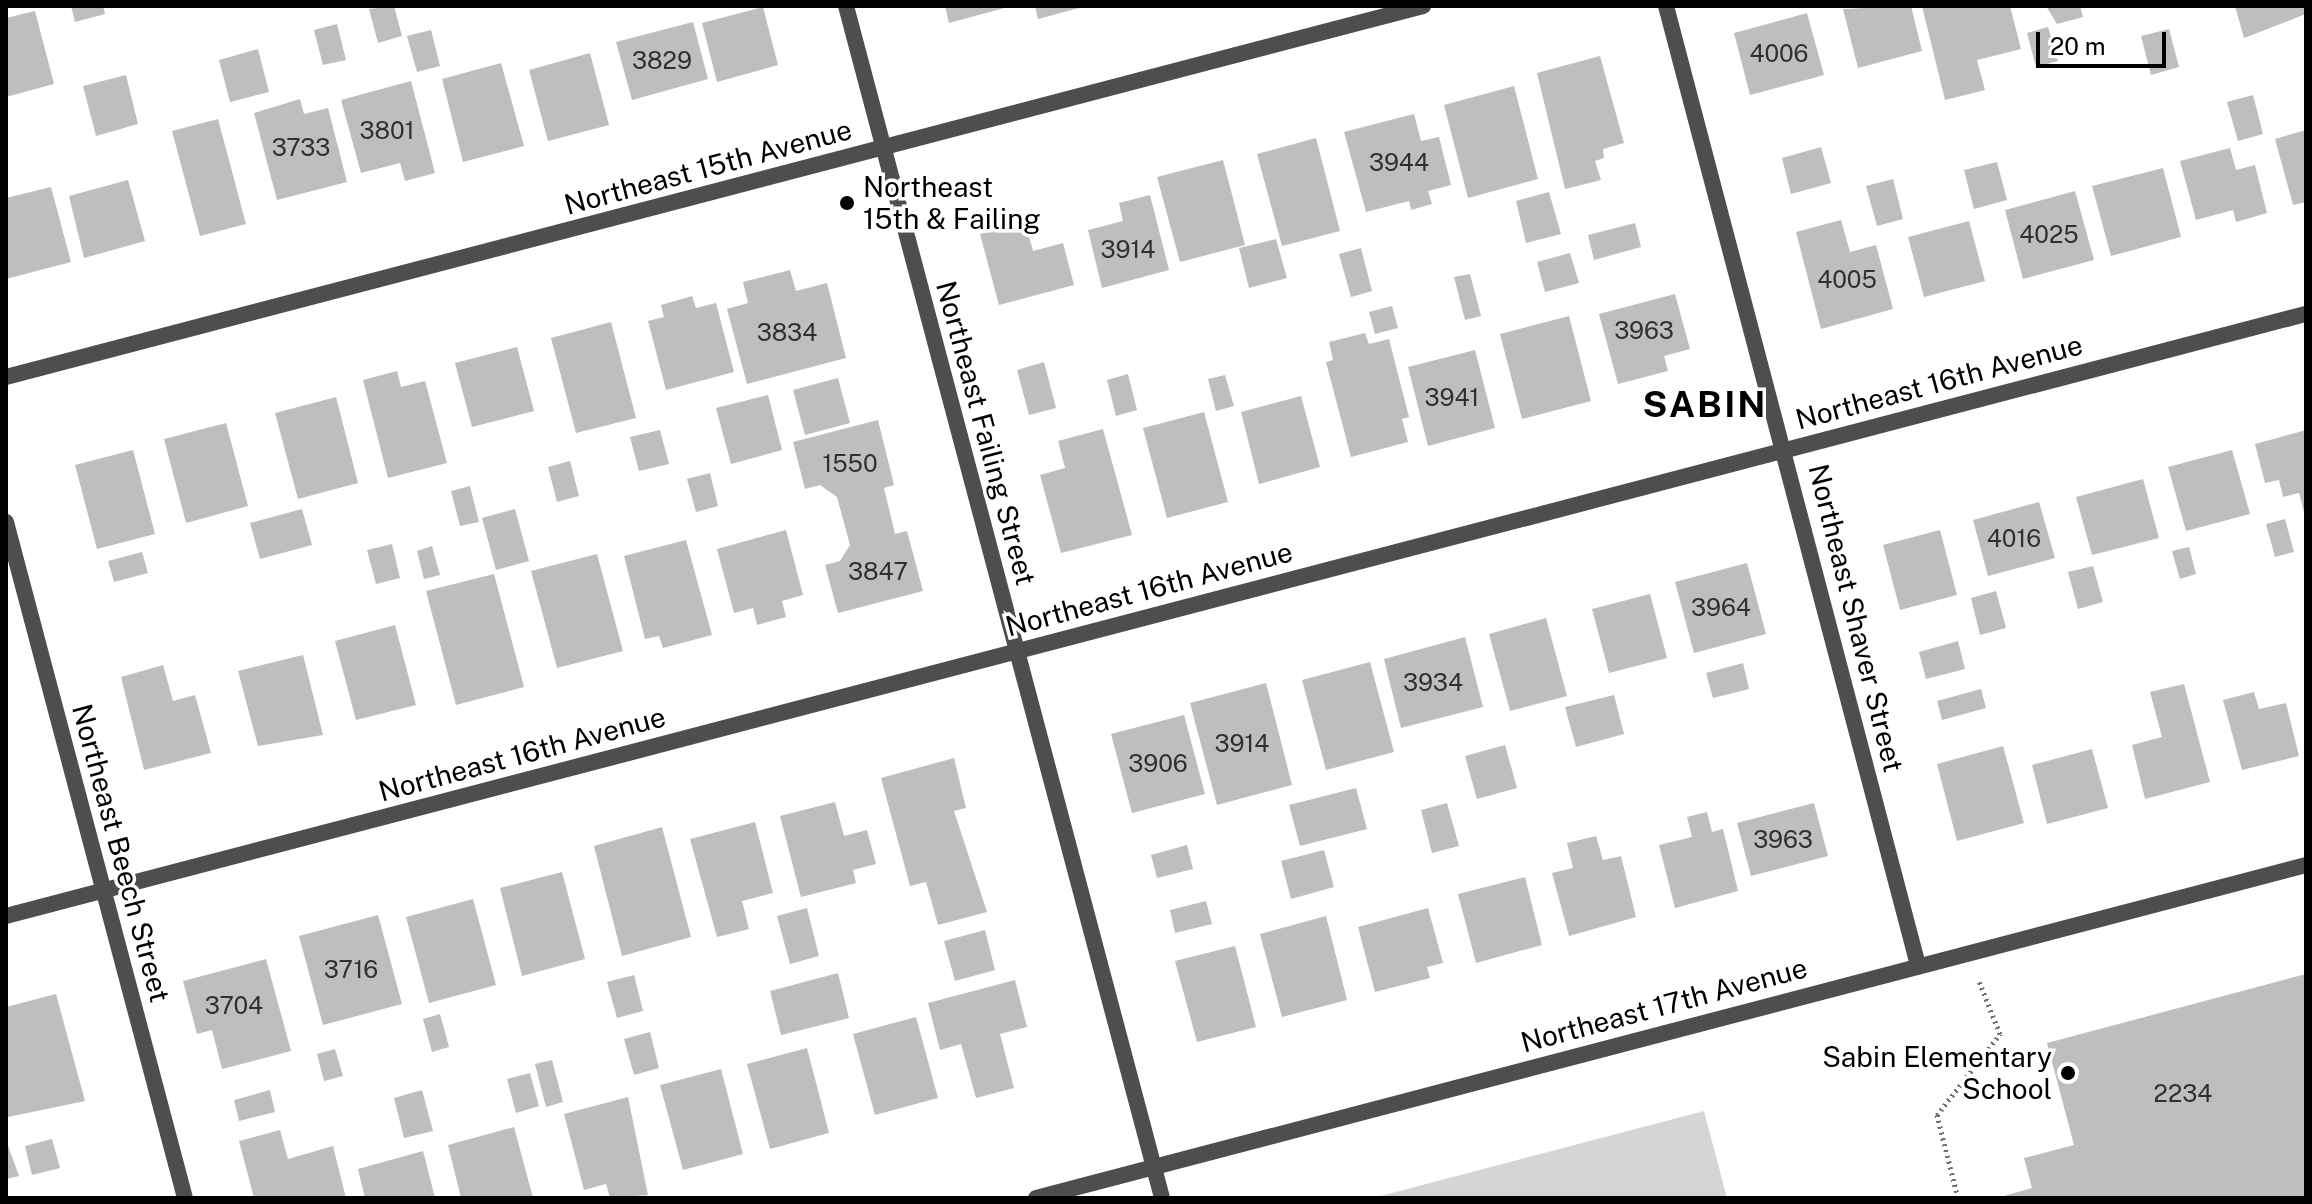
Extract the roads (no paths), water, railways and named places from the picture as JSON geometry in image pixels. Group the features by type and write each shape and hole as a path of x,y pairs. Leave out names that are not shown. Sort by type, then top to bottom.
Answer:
{"street":[{"name":"Northeast Failing Street","path":"846,6 1162,1198"},
{"name":"Northeast 15th Avenue","path":"6,377 1423,6"},
{"name":"Northeast Shaver Street","path":"1666,6 1786,449 1918,965"},
{"name":"Northeast 16th Avenue","path":"6,916 2306,314"},
{"name":"Northeast Beech Street","path":"6,522 185,1198"},
{"name":"Northeast 17th Avenue","path":"1036,1198 1967,950 2306,865"}],"place":[{"name":"Northeast 15th & Failing","path":"847,203"},
{"name":"Sabin Elementary School","path":"2068,1073"}],"district":[{"name":"SABIN","path":"1705,405"}]}
